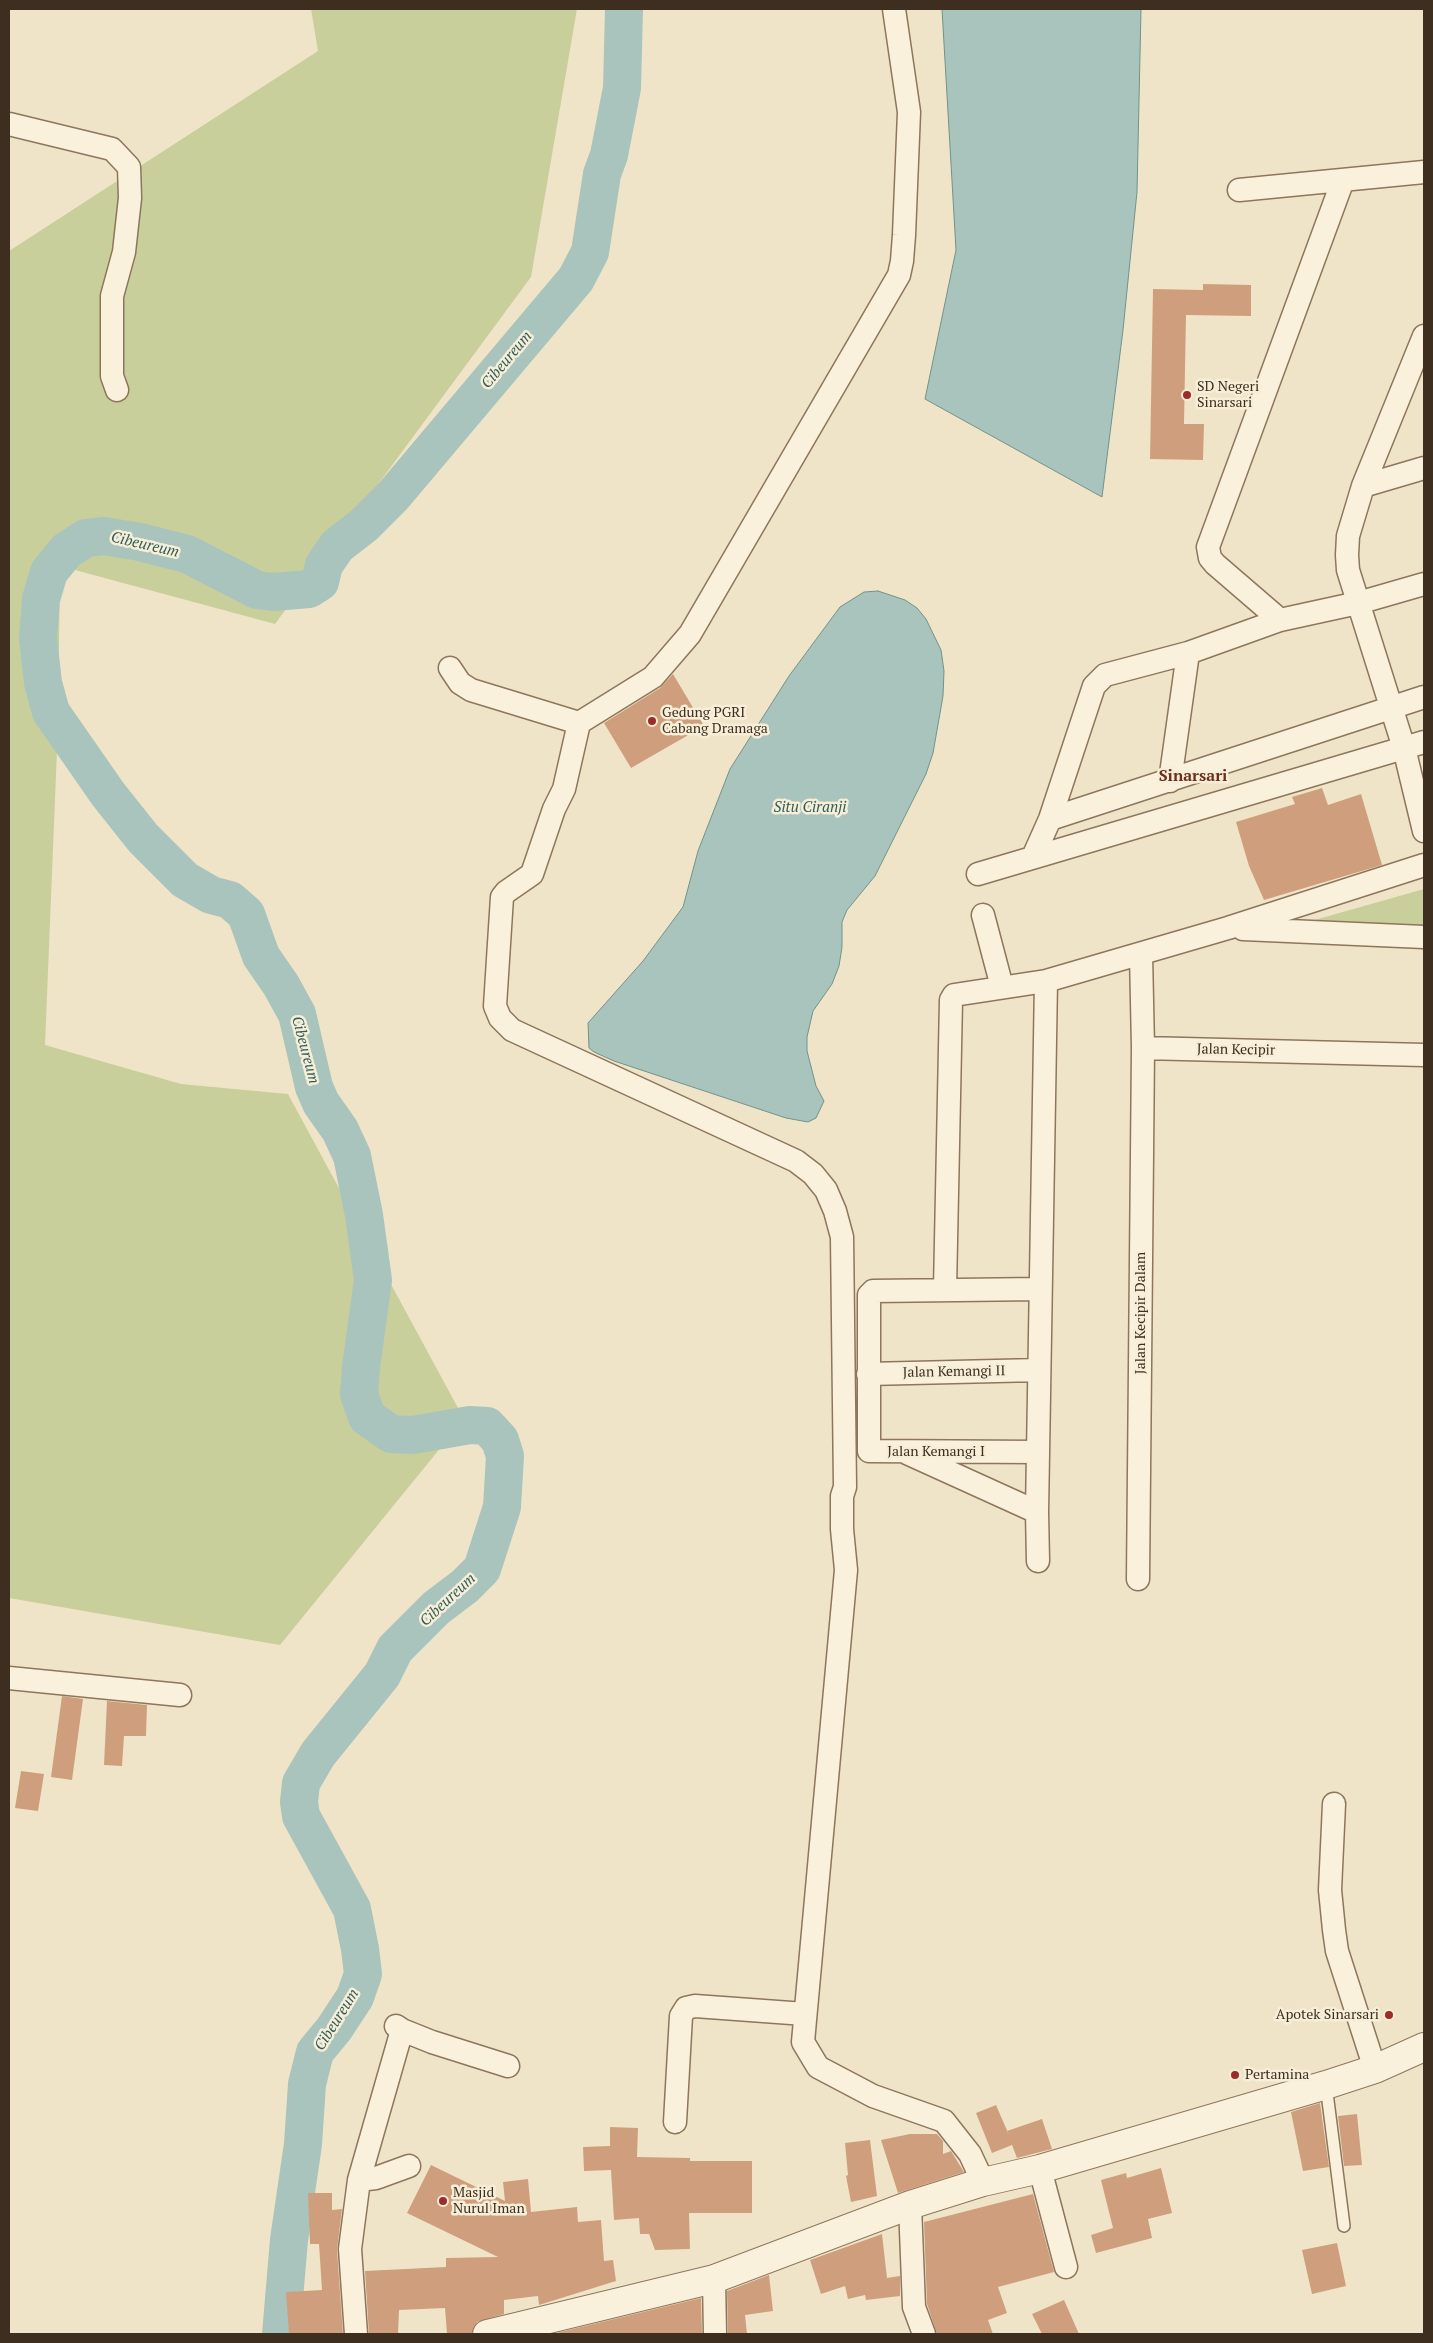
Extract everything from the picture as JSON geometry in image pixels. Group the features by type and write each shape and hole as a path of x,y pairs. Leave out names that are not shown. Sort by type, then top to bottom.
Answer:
{"street":[{"path":"894,9 909,112 904,244 899,275 690,634 652,677 579,723 564,789 554,810 532,874 506,892 502,897 495,1006 500,1018 512,1030 796,1161 813,1174 826,1190 835,1211 842,1237 845,1487 842,1496 842,1529 846,1570 803,2042 818,2067 873,2096 944,2121 970,2154 983,2182"},
{"path":"9,124 112,149 129,167 130,198 124,252 112,296 112,376 117,390"},
{"path":"1239,190 1424,172"},
{"path":"1280,620 1215,564 1210,558 1208,547 1343,180"},
{"path":"1424,336 1362,486 1348,536 1347,555 1348,570 1391,708 1414,745 1424,831"},
{"path":"1362,486 1424,468"},
{"path":"1034,857 1050,819 1094,686 1099,679 1105,675 1188,653 1280,620 1358,603 1424,584"},
{"path":"1170,780 1188,653"},
{"path":"450,668 460,683 471,690 579,723"},
{"path":"1050,819 1424,697"},
{"path":"978,874 1414,745"},
{"path":"945,1289 950,1000 956,994 1046,981 1228,928 1424,865"},
{"path":"983,915 1002,987"},
{"path":"1228,928 1424,937"},
{"path":"1141,954 1143,1048"},
{"path":"1038,1561 1037,1452 1046,981"},
{"name":"Jalan Kecipir","path":"1143,1048 1424,1055"},
{"name":"Jalan Kecipir Dalam","path":"1138,1579 1143,1048"},
{"path":"868,1374 870,1292 945,1289 1040,1289"},
{"name":"Jalan Kemangi II","path":"868,1374 1039,1370"},
{"name":"Jalan Kemangi I","path":"868,1374 869,1451 1037,1452"},
{"path":"907,1452 1037,1512"},
{"path":"9,1678 180,1696"},
{"path":"1334,1804 1330,1890 1337,1951 1375,2069"},
{"path":"675,2122 682,2016 686,2008 695,2006 805,2014"},
{"path":"356,2334 350,2249 359,2180 399,2028 508,2066"},
{"path":"487,2334 714,2279 910,2205 983,2182 1040,2170 1326,2086 1375,2069 1424,2047"},
{"path":"359,2180 376,2178 409,2166"},
{"path":"1040,2170 1066,2267"},
{"path":"910,2205 914,2307 924,2334"},
{"path":"714,2279 715,2334"}],"lane":[{"path":"1326,2086 1344,2226"}],"green space":[{"path":"311,9 577,9 531,277 275,624 60,566 58,726 45,1045 181,1084 288,1094 464,1419 280,1645 9,1598 9,251 318,51"},
{"path":"1424,889 1424,933 1304,923"}],"water":[{"path":"942,9 1141,9 1137,192 1123,330 1102,497 925,399 956,250"},
{"name":"Situ Ciranji","path":"878,591 905,600 917,608 926,619 941,650 944,671 943,696 933,753 926,774 875,876 847,910 842,922 842,947 839,966 832,984 813,1011 807,1037 807,1051 816,1086 824,1101 816,1118 808,1122 786,1118 614,1061 594,1052 589,1048 588,1023 643,961 683,907 698,851 730,769 789,676 840,607 864,592"}],"building":[{"path":"1203,284 1251,285 1251,316 1186,315 1184,424 1204,424 1203,460 1150,459 1153,289 1203,290"},
{"name":"Gedung PGRI Cabang Dramaga","path":"673,674 704,726 631,768 604,723 660,688"},
{"path":"1322,788 1328,805 1361,794 1382,865 1264,900 1249,866 1236,822 1295,804 1292,797"},
{"path":"62,1696 83,1699 72,1780 51,1777"},
{"path":"107,1701 147,1705 146,1736 124,1736 122,1766 104,1765"},
{"path":"21,1771 44,1774 38,1811 15,1808"},
{"path":"1320,2103 1329,2167 1303,2171 1291,2112"},
{"path":"996,2105 1007,2131 1042,2119 1052,2149 1017,2158 1012,2145 992,2153 976,2113"},
{"path":"1357,2114 1362,2165 1344,2166 1338,2116"},
{"path":"610,2127 638,2128 637,2157 690,2158 690,2161 752,2161 752,2213 689,2213 690,2249 655,2250 649,2234 640,2234 639,2218 614,2220 611,2170 584,2171 583,2147 610,2146"},
{"path":"910,2134 937,2134 943,2141 943,2154 951,2151 964,2172 898,2193 881,2140"},
{"path":"870,2140 877,2196 851,2202 846,2176 848,2175 845,2143"},
{"path":"431,2165 505,2201 503,2182 528,2179 531,2212 577,2207 578,2222 601,2220 604,2261 613,2260 616,2281 539,2305 538,2296 504,2300 504,2314 477,2322 472,2334 447,2334 445,2308 399,2310 398,2334 369,2334 365,2271 446,2267 446,2258 498,2257 407,2213"},
{"path":"1161,2168 1172,2213 1148,2219 1152,2238 1096,2253 1091,2235 1113,2228 1101,2180 1126,2173 1127,2178"},
{"path":"308,2193 332,2193 332,2210 342,2209 337,2250 343,2334 289,2334 286,2292 322,2290 319,2244 310,2244"},
{"path":"1033,2194 1054,2272 998,2287 1007,2313 988,2320 993,2334 937,2334 927,2304 924,2222"},
{"path":"882,2234 887,2278 900,2276 900,2296 866,2300 865,2295 848,2299 845,2286 821,2294 810,2260"},
{"path":"1337,2243 1346,2286 1312,2294 1302,2250"},
{"path":"769,2275 773,2311 745,2315 747,2334 728,2334 727,2291"},
{"path":"701,2298 702,2334 552,2334"},
{"path":"1064,2300 1079,2334 1042,2334 1032,2314"}],"waterway":[{"name":"Cibeureum","path":"281,2334 289,2240 303,2144 307,2084 315,2052 334,2029 355,1997 363,1974 352,1909 301,1816 299,1802 301,1783 318,1754 382,1675 395,1649 436,1608 465,1586 482,1569 502,1507 505,1456 500,1440 487,1426 470,1425 413,1435 391,1434 367,1417 359,1394 373,1280 364,1215 352,1156 340,1130 321,1103 314,1087 297,1014 281,985 261,956 246,914 230,900 211,895 185,880 143,838 108,794 51,712 43,683 38,638 41,599 49,572 66,551 86,538 104,536 140,542 187,554 257,590 274,592 309,589 320,582 324,565 337,546 364,525 393,496 576,279 590,252 602,174 609,155 622,88 624,9"}],"place":[{"name":"SD Negeri Sinarsari","path":"1187,395"},
{"name":"Gedung PGRI Cabang Dramaga","path":"652,721"},
{"name":"Apotek Sinarsari","path":"1389,2015"},
{"name":"Pertamina","path":"1235,2075"},
{"name":"Masjid Nurul Iman","path":"443,2201"}],"district":[{"name":"Sinarsari","path":"1193,776"}]}
